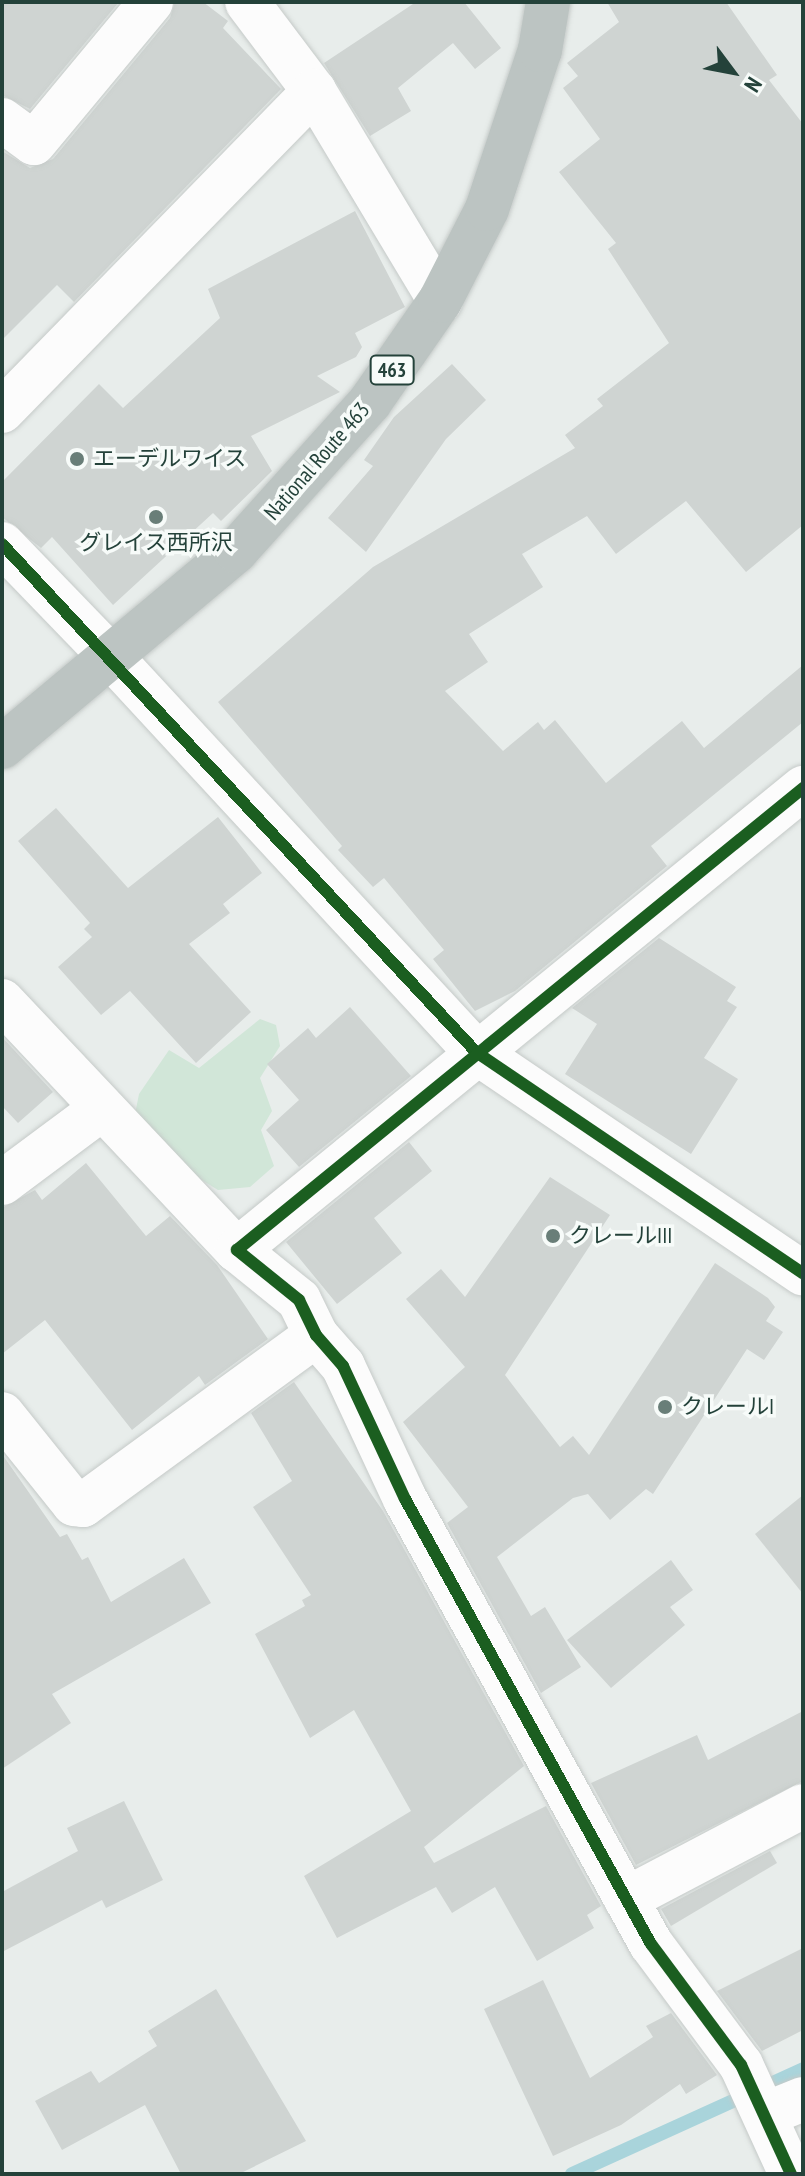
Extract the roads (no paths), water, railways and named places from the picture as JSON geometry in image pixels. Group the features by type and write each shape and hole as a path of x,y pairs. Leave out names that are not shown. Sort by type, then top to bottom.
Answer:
{"highway":[{"name":"National Route 463","path":"2,747 113,659 310,474 440,301 514,139 548,2"}],"street":[{"path":"2,120 34,143 151,2"},
{"path":"247,2 314,91 440,301"},
{"path":"2,411 314,91"},
{"path":"2,544 113,659 476,1052 803,1273"},
{"path":"237,1250 476,1052 684,892 803,788"},
{"path":"2,1001 100,1110 237,1250 299,1300 316,1335 343,1366 405,1499 626,1899 741,2065 785,2107 791,2174"},
{"path":"2,1183 100,1110"},
{"path":"2,1414 74,1504 83,1505 316,1335"},
{"path":"626,1899 803,1806"}],"waterway":[{"path":"572,2174 803,2069"}],"place":[{"name":"エーデルワイス","path":"77,459"},
{"name":"グレイス西所沢","path":"156,517"},
{"name":"クレールIII","path":"553,1236"},
{"name":"クレールI","path":"665,1407"}]}
